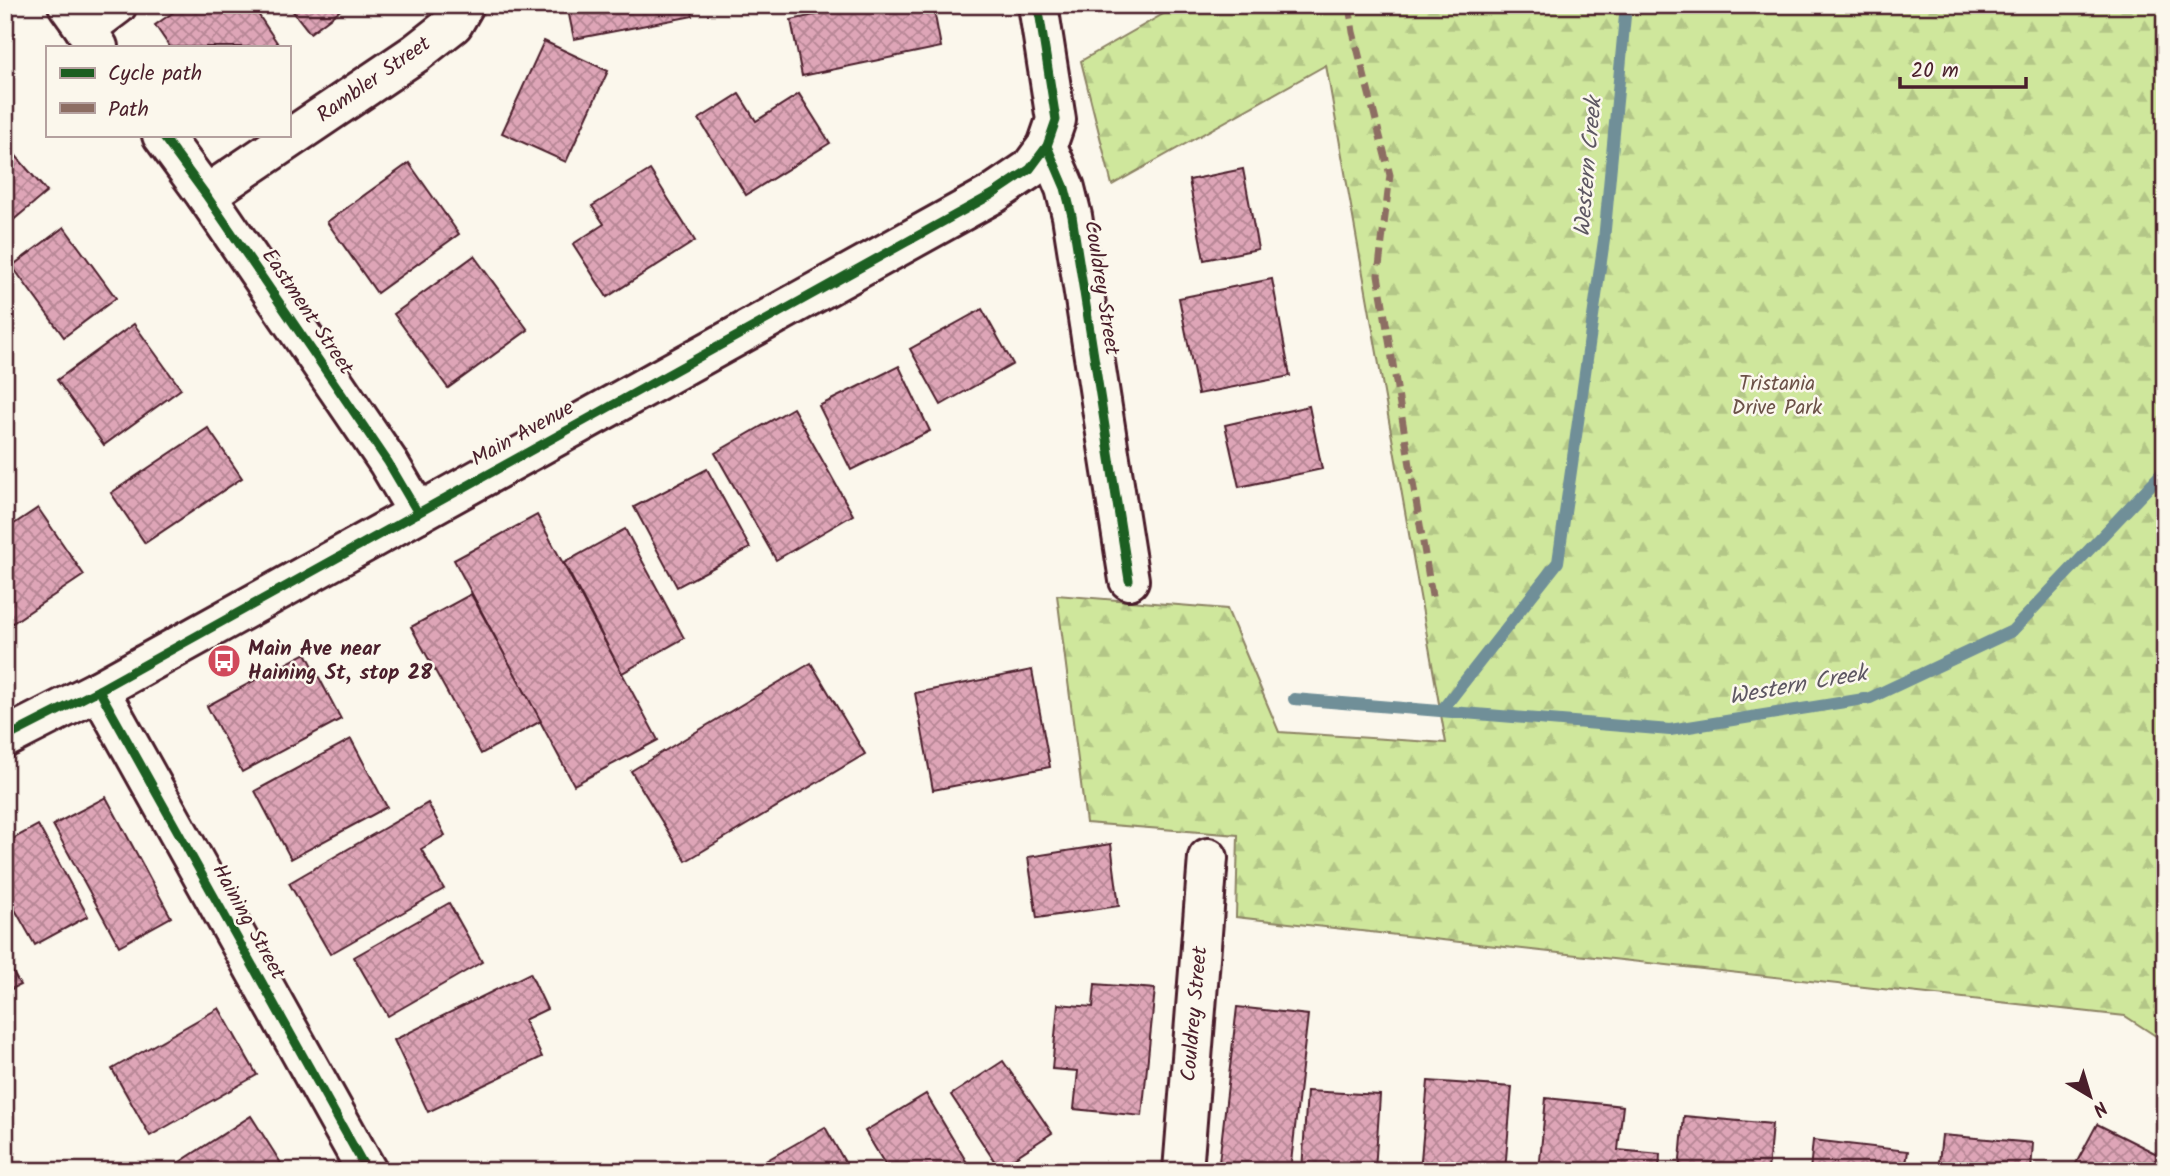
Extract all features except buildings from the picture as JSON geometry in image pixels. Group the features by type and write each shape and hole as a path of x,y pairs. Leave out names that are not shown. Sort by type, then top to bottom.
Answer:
{"street":[{"path":"84,27 117,5"},
{"name":"Rambler Street","path":"206,195 416,53 453,24 464,5"},
{"path":"1038,5 1056,120 1047,146"},
{"name":"Eastment Street","path":"163,136 388,462 418,513"},
{"name":"Main Avenue","path":"5,738 99,690 993,194 1030,169 1047,146"},
{"name":"Couldrey Street","path":"1047,146 1065,187 1072,216 1129,580"},
{"name":"Haining Street","path":"99,690 367,1171"},
{"name":"Couldrey Street","path":"1182,1171 1208,858"}],"green space":[{"name":"Tristania Drive Park","path":"1179,5 2165,5 2165,1042 2125,1016 1236,917 1238,835 1086,823 1057,595 1227,609 1279,732 1446,743 1326,65 1112,185 1081,61"}],"waterway":[{"name":"Western Creek","path":"1442,710 1558,562 1604,240 1626,5"},
{"name":"Western Creek","path":"1294,699 1670,730 1870,698 2012,631 2165,470"}],"marked path":[{"path":"1349,5 1353,32 1390,175 1378,275 1433,602"}],"cycle path":[{"path":"5,738 99,690 993,194 1030,169 1047,146 1056,120 1038,5"},
{"path":"163,136 388,462 418,513"},
{"path":"1047,146 1065,188 1072,216 1129,580"},
{"path":"99,690 367,1171"}],"place":[{"name":"Main Ave near Haining St, stop 28","path":"224,661"}]}
